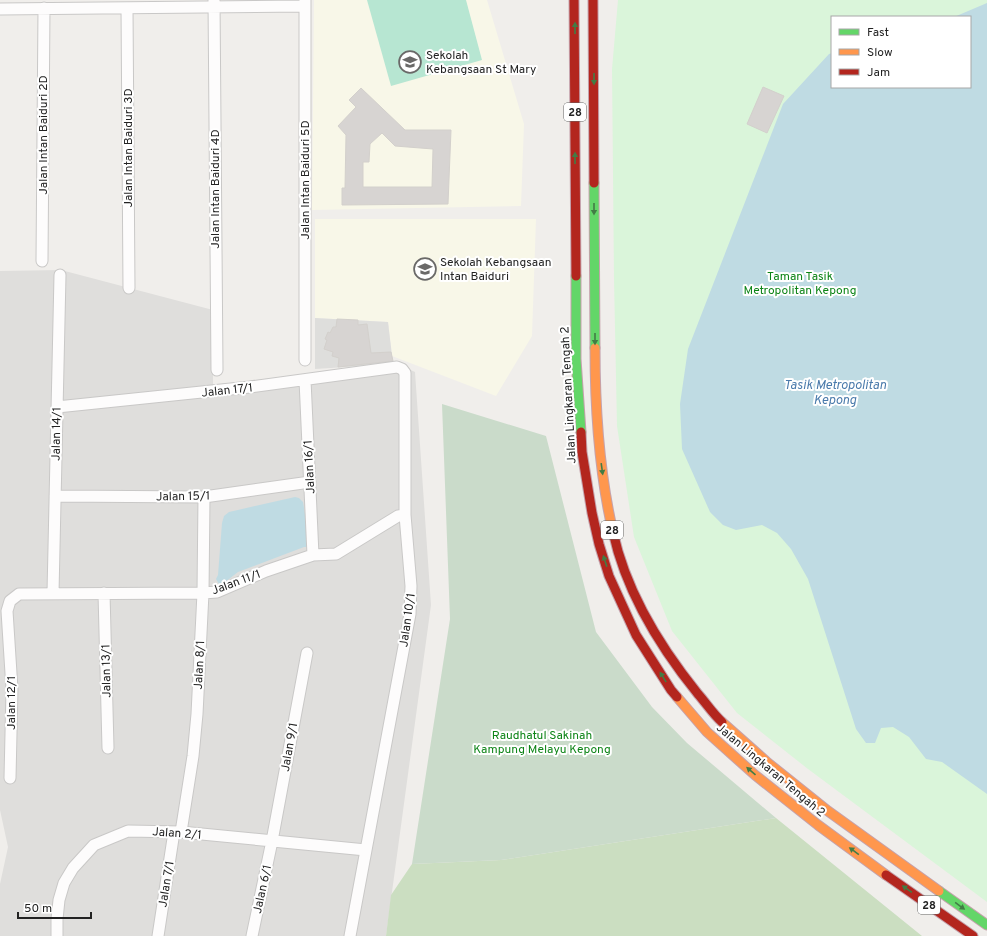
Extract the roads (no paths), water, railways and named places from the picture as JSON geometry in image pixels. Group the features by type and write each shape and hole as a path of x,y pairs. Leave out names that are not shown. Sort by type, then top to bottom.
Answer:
{"highway":[{"name":"Jalan Lingkaran Tengah 2","path":"574,0 576,359 582,452 599,544 610,576 636,635 671,690 707,732 755,775 818,825 973,936"},
{"name":"Jalan Lingkaran Tengah 2","path":"593,0 595,362 600,451 611,526 624,571 650,625 685,677 719,719 768,763 828,811 987,925"},
{"path":"593,40 600,0"}],"street":[{"path":"0,9 127,8 214,4 305,3"},
{"name":"Jalan Intan Baiduri 5D","path":"305,3 305,360"},
{"name":"Jalan Intan Baiduri 4D","path":"214,4 217,370"},
{"name":"Jalan Intan Baiduri 2D","path":"42,261 44,8"},
{"name":"Jalan Intan Baiduri 3D","path":"127,8 129,288"},
{"name":"Jalan 14/1","path":"53,594 60,275"},
{"name":"Jalan 17/1","path":"57,407 250,387 397,367"},
{"name":"Jalan 10/1","path":"350,936 410,614 412,586 405,516 405,373 402,369 397,367"},
{"name":"Jalan 16/1","path":"305,380 313,555"},
{"name":"Jalan 15/1","path":"55,496 204,497 310,482"},
{"name":"Jalan 8/1","path":"178,832 193,756 197,714 203,594 204,497"},
{"name":"Jalan 11/1","path":"53,594 203,594 217,592 266,571 313,555 336,554 398,516 405,516"},
{"name":"Jalan 12/1","path":"10,778 12,689 8,611 10,601 19,594 53,594"},
{"name":"Jalan 13/1","path":"104,594 108,748"},
{"name":"Jalan 9/1","path":"272,841 307,653"},
{"name":"Jalan 2/1","path":"57,936 59,900 64,883 73,868 94,845 128,831 178,832 366,850"},
{"name":"Jalan 7/1","path":"158,936 178,832"},
{"name":"Jalan 6/1","path":"252,936 272,841"}],"water":[{"name":"Tasik Metropolitan Kepong","path":"987,3 987,794 942,762 926,759 909,737 893,727 881,728 875,743 866,743 856,729 808,579 791,549 777,533 762,525 736,530 723,525 710,512 682,449 680,404 688,349 783,104 831,53 831,88 971,88 971,16 956,16"},
{"path":"295,497 299,498 303,502 309,539 308,547 304,547 238,572 220,586 216,579 218,575 222,523 224,516 229,512"}],"place":[{"name":"Sekolah Kebangsaan St Mary","path":"410,62"},
{"name":"Sekolah Kebangsaan Intan Baiduri","path":"425,269"}],"park label":[{"name":"Taman Tasik Metropolitan Kepong","path":"800,283"},
{"name":"Raudhatul Sakinah Kampung Melayu Kepong","path":"542,742"}]}
